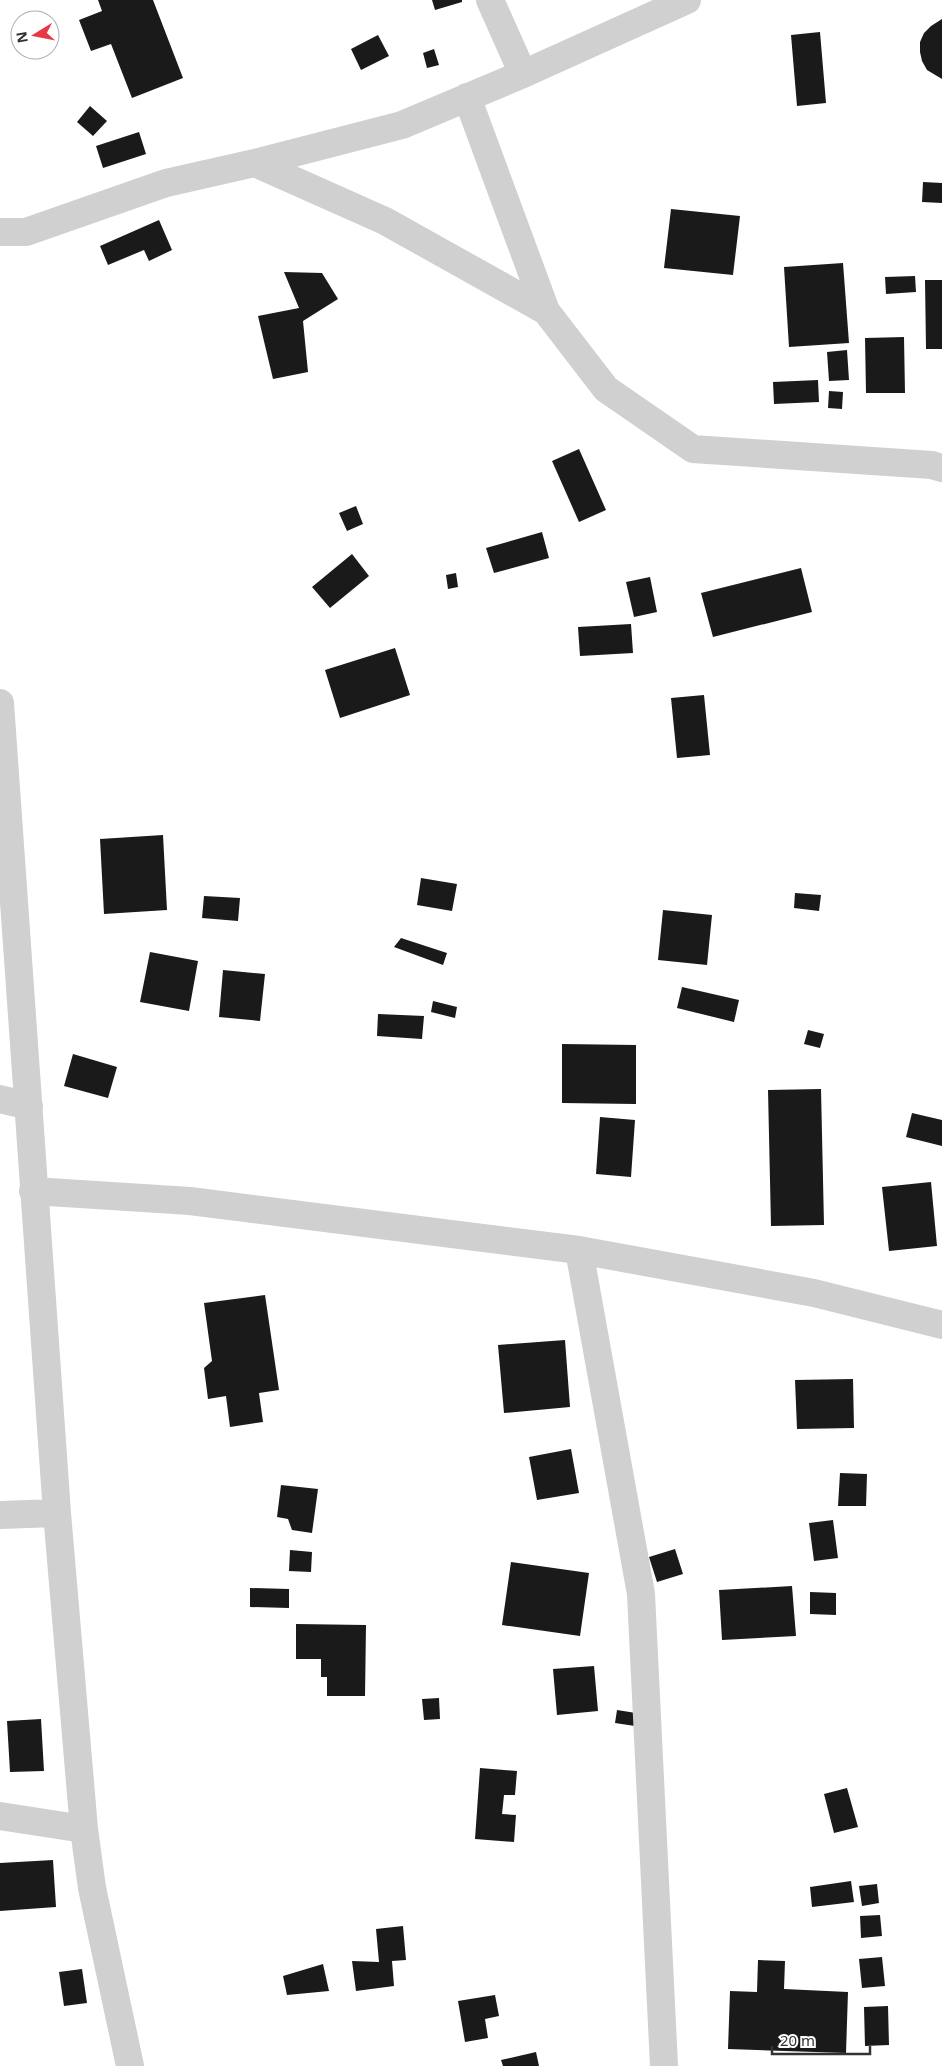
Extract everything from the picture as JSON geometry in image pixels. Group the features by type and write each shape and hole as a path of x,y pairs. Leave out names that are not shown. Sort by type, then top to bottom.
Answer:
{"street":[{"path":"490,0 523,74"},
{"path":"0,232 26,232 166,182 255,163 402,125 523,74 687,0"},
{"path":"468,97 546,311 606,389 693,449 932,465 942,468"},
{"path":"255,163 386,221 546,311"},
{"path":"0,703 57,1513 84,1829 92,1888 130,2066"},
{"path":"0,1099 29,1106"},
{"path":"33,1191 190,1201 579,1250 814,1293 942,1325"},
{"path":"579,1250 641,1594 664,2066"},
{"path":"0,1515 57,1513"},
{"path":"0,1816 84,1829"}],"building":[{"path":"98,0 153,0 183,78 132,98 111,44 91,51 79,20 102,11"},
{"path":"432,0 462,0 462,2 435,10"},
{"path":"942,19 942,79 927,70 922,61 920,42 924,33"},
{"path":"820,32 826,103 797,106 791,35"},
{"path":"378,35 389,56 361,70 351,49"},
{"path":"434,49 439,65 427,68 423,53"},
{"path":"90,106 107,121 93,136 77,122"},
{"path":"139,132 146,154 103,168 96,146"},
{"path":"923,182 942,183 942,203 922,202"},
{"path":"671,209 740,216 733,275 664,268"},
{"path":"159,220 172,250 149,261 144,250 108,265 100,246"},
{"path":"843,263 849,343 789,347 784,267"},
{"path":"284,272 322,273 338,299 303,321 308,372 273,379 258,316 299,308"},
{"path":"915,276 916,292 886,294 885,277"},
{"path":"925,280 942,280 942,349 926,349"},
{"path":"904,337 905,393 866,393 865,338"},
{"path":"847,350 849,380 829,381 827,352"},
{"path":"818,380 819,402 774,404 773,382"},
{"path":"829,391 843,392 842,409 828,408"},
{"path":"579,449 606,510 579,522 552,461"},
{"path":"356,506 363,524 347,531 339,513"},
{"path":"542,532 549,558 494,573 486,548"},
{"path":"352,554 369,576 330,608 312,587"},
{"path":"801,568 812,612 713,637 701,593"},
{"path":"456,573 458,587 448,589 446,575"},
{"path":"650,577 657,612 634,617 626,582"},
{"path":"631,624 633,653 580,656 578,627"},
{"path":"395,648 410,695 340,718 325,670"},
{"path":"704,695 710,755 677,758 671,698"},
{"path":"163,835 167,910 104,914 100,839"},
{"path":"421,878 457,884 452,911 417,905"},
{"path":"795,893 821,895 819,911 794,908"},
{"path":"204,896 240,898 238,921 202,918"},
{"path":"663,910 712,915 707,965 658,960"},
{"path":"401,938 447,953 443,965 394,947"},
{"path":"150,952 198,961 189,1011 140,1002"},
{"path":"223,970 265,974 260,1021 219,1017"},
{"path":"682,987 739,1000 734,1022 677,1008"},
{"path":"433,1001 457,1007 455,1018 431,1012"},
{"path":"378,1014 424,1016 422,1039 377,1036"},
{"path":"808,1030 824,1034 820,1048 804,1044"},
{"path":"562,1044 636,1045 636,1104 562,1103"},
{"path":"73,1054 117,1067 108,1098 64,1086"},
{"path":"821,1089 824,1225 771,1226 768,1090"},
{"path":"912,1113 942,1120 942,1146 906,1137"},
{"path":"600,1117 635,1120 631,1177 596,1174"},
{"path":"931,1182 937,1246 889,1251 882,1187"},
{"path":"265,1295 279,1390 259,1393 263,1422 230,1427 226,1396 208,1399 204,1368 212,1361 204,1303"},
{"path":"565,1340 570,1407 504,1413 498,1345"},
{"path":"853,1379 854,1428 797,1429 795,1380"},
{"path":"571,1449 579,1493 537,1500 529,1457"},
{"path":"840,1473 867,1474 866,1506 838,1506"},
{"path":"281,1485 318,1489 312,1533 292,1530 288,1519 277,1517"},
{"path":"833,1520 838,1558 814,1561 809,1523"},
{"path":"675,1549 683,1574 657,1582 649,1557"},
{"path":"290,1550 312,1552 311,1572 289,1571"},
{"path":"511,1562 589,1573 580,1636 502,1625"},
{"path":"792,1586 796,1636 722,1640 719,1590"},
{"path":"250,1588 289,1589 289,1608 250,1607"},
{"path":"810,1592 836,1593 836,1615 810,1614"},
{"path":"296,1624 366,1625 365,1696 327,1696 327,1677 321,1677 321,1659 296,1659"},
{"path":"594,1666 598,1711 557,1715 553,1669"},
{"path":"439,1698 440,1719 424,1720 422,1699"},
{"path":"617,1710 636,1713 635,1726 615,1723"},
{"path":"41,1719 44,1771 10,1772 7,1721"},
{"path":"480,1768 517,1771 515,1795 504,1795 502,1814 516,1815 514,1842 475,1839"},
{"path":"847,1788 858,1827 834,1833 824,1794"},
{"path":"53,1860 56,1907 0,1911 0,1863"},
{"path":"851,1881 854,1902 812,1907 810,1887"},
{"path":"877,1884 879,1903 862,1906 859,1886"},
{"path":"880,1915 882,1936 861,1938 860,1916"},
{"path":"403,1926 406,1960 392,1961 394,1986 356,1991 352,1961 379,1962 376,1929"},
{"path":"882,1957 885,1986 862,1988 859,1959"},
{"path":"758,1960 785,1961 784,1989 848,1992 846,2053 728,2049 730,1991 757,1992"},
{"path":"323,1964 329,1991 287,1995 283,1976"},
{"path":"82,1969 87,2003 64,2006 59,1972"},
{"path":"495,1995 499,2016 485,2019 488,2038 465,2042 458,2001"},
{"path":"888,2006 889,2045 865,2046 864,2007"},
{"path":"536,2052 539,2066 503,2066 501,2060"}]}
